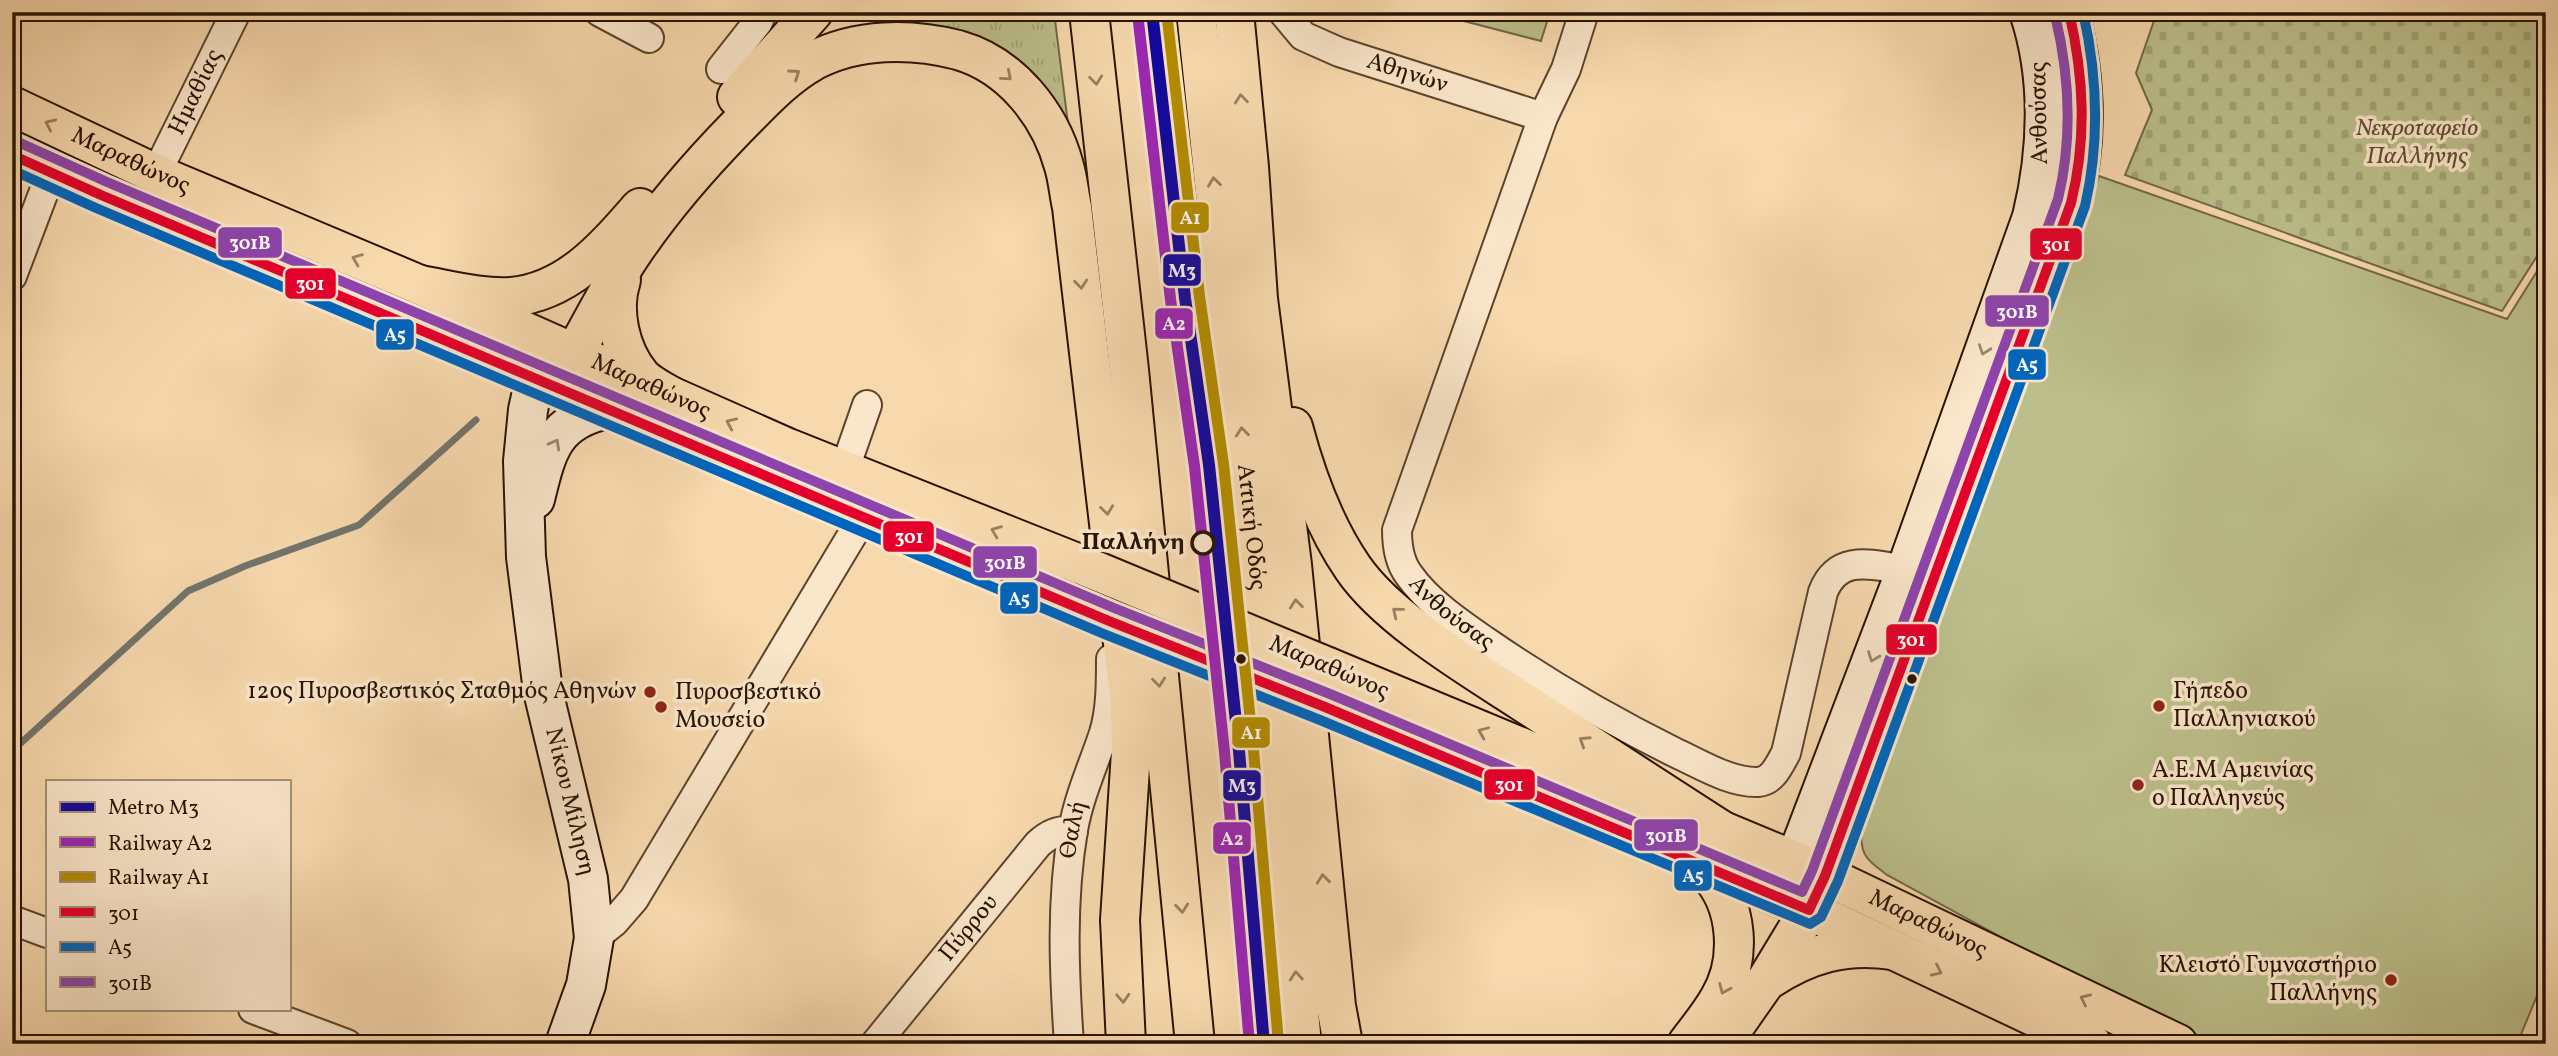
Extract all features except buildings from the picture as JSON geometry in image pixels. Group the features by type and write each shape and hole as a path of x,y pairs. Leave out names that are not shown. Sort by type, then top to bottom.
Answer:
{"main road":[{"path":"555,366 622,246 813,12"},
{"path":"1089,12 1129,370 1195,1044"},
{"name":"Αττική Οδός","path":"1196,12 1273,737 1302,1044"},
{"path":"1234,12 1258,299 1292,565 1336,1006 1343,1044"},
{"path":"420,285 508,297 556,284 569,277 622,246 671,200 754,109 787,79 813,62 839,51 867,44 899,41 934,44 970,54 1001,70 1028,96 1049,128 1064,165 1072,208 1130,703 1131,752 1120,920 1126,1044"},
{"name":"Μαραθώνος","path":"12,106 156,174 420,285 555,366 607,409 1109,621 1689,858 1795,904 2092,1044"},
{"name":"Μαραθώνος","path":"12,155 51,173 555,366 674,398 844,471 1082,565 1810,868 2178,1044"},
{"path":"1249,167 1286,397 1304,467 1330,528 1354,569 1380,598 1468,666 1724,832"},
{"path":"622,246 617,314 619,330 631,362 643,378 674,398"},
{"path":"1687,1044 1720,999 1727,984 1734,944 1733,924 1720,891 1707,871 1689,858"},
{"path":"1722,1044 1766,981 1795,904"},
{"path":"1766,981 1798,962 1825,952 1863,947 1892,950"}],"street":[{"name":"Ημαθίας","path":"156,174 236,12"},
{"path":"600,12 649,38"},
{"path":"721,69 758,22 762,12"},
{"name":"Αθηνών","path":"1283,12 1303,36 1339,52 1543,117"},
{"name":"Ανθούσας","path":"1584,12 1566,69 1543,117 1397,530 1397,548 1408,574 1461,625 1515,662 1595,710 1650,740 1725,775 1761,782 1774,774 1786,753 1823,592 1829,578 1842,568 1858,565 1906,570"},
{"name":"Ανθούσας","path":"1810,868 1906,570 2032,216 2041,178 2043,76 2039,47 2029,12"},
{"name":"Ανθούσας","path":"1795,904 2065,223 2079,177 2082,145 2082,73 2069,12"},
{"path":"12,276 51,173"},
{"name":"Νίκου Μίληση","path":"555,366 528,410 523,461 526,556 543,691 588,879 594,938 586,985 565,1044"},
{"path":"844,471 867,405"},
{"name":"Νίκου Μίληση","path":"526,556 539,482 555,440 577,417 607,409"},
{"path":"594,938 614,922 634,899 863,517"},
{"name":"Θαλή","path":"1069,1044 1063,941 1073,831 1079,801 1104,732 1111,684 1109,621"},
{"name":"Πύρρου","path":"875,1044 1038,844 1049,834 1073,831"},
{"path":"12,920 46,933"},
{"path":"256,1010 347,1044"}],"green space":[{"path":"877,12 1054,12 1068,124 886,20"},
{"path":"1429,12 1550,12 1541,41"},
{"name":"Νεκροταφείο Παλλήνης","path":"2157,12 2546,12 2546,242 2502,311 2125,175 2152,110 2136,73"},
{"path":"2099,176 2507,319 2546,257 2546,974 2517,1044 2197,1044 1887,875 1865,854 1861,823"}],"waterway":[{"path":"12,751 188,591 245,566 359,525 476,420"}],"metro line":[{"name":"Μ3","path":"1152,12 1185,298 1209,465 1239,751 1264,1044"}],"rail line":[{"name":"A1","path":"1166,12 1199,296 1223,464 1253,750 1278,1043"},
{"name":"A2","path":"1138,14 1171,300 1195,467 1225,752 1250,1044"}],"transit line":[{"name":"301","path":"1809,910 1825,876 2071,203 2080,155 2082,107 2078,60 2069,12"},
{"name":"A5","path":"12,170 96,208 1104,634 1320,720 1810,924 1821,917 1838,881 2085,206 2093,158 2095,109 2092,61 2083,12"},
{"name":"301B","path":"18,142 1114,608 1330,694 1802,892 1812,871 2058,199 2066,153 2068,107 2064,61 2055,15"},
{"name":"301","path":"12,155 1109,621 1325,707 1809,910"}],"place":[{"name":"Παλλήνη","path":"1203,543"},
{"name":"12ος Πυροσβεστικός Σταθμός Αθηνών","path":"650,692"},
{"name":"Γήπεδο Παλληνιακού","path":"2159,706"},
{"name":"Πυροσβεστικό Μουσείο","path":"661,707"},
{"name":"Α.Ε.Μ Αμεινίας ο Παλληνεύς","path":"2138,785"},
{"name":"Κλειστό Γυμναστήριο Παλλήνης","path":"2391,980"}]}
